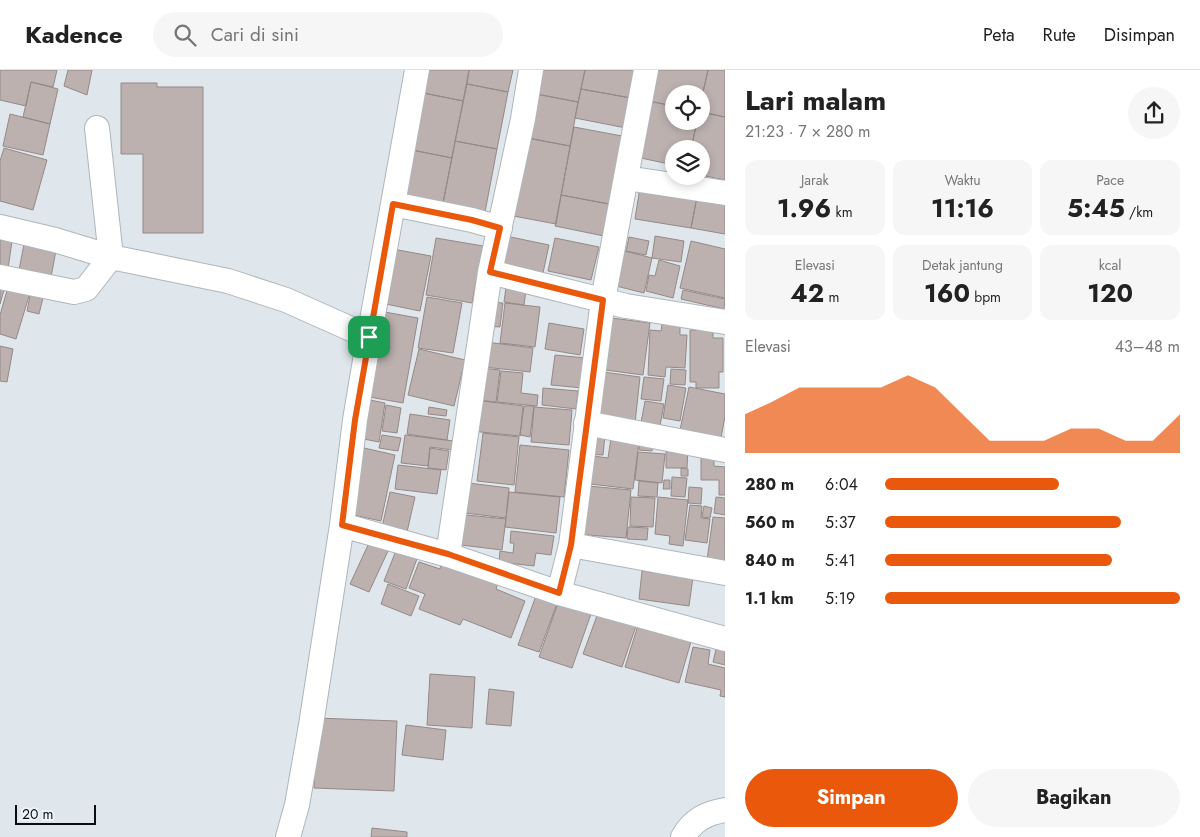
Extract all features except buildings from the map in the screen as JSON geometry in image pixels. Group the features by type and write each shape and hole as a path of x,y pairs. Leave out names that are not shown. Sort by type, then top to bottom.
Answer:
{"street":[{"path":"288,837 302,778 342,525 355,420 417,70"},
{"path":"448,554 490,272 523,120 531,70"},
{"path":"559,593 571,545 603,300 646,70"},
{"path":"0,277 74,292 80,291 86,289 111,257 97,128"},
{"path":"626,178 725,193"},
{"path":"393,204 472,220 500,228"},
{"path":"0,228 55,240 111,257 228,281 286,300 369,337"},
{"path":"490,272 603,300 725,322"},
{"path":"586,423 725,450"},
{"path":"342,525 448,554 559,593 725,640"},
{"path":"571,545 725,573"},
{"path":"683,837 696,820 708,814 725,810"}],"route":[{"path":"393,204 472,220 500,228 490,272 603,300 571,545 559,593 448,554 342,525 355,420 369,337 393,204"}]}
